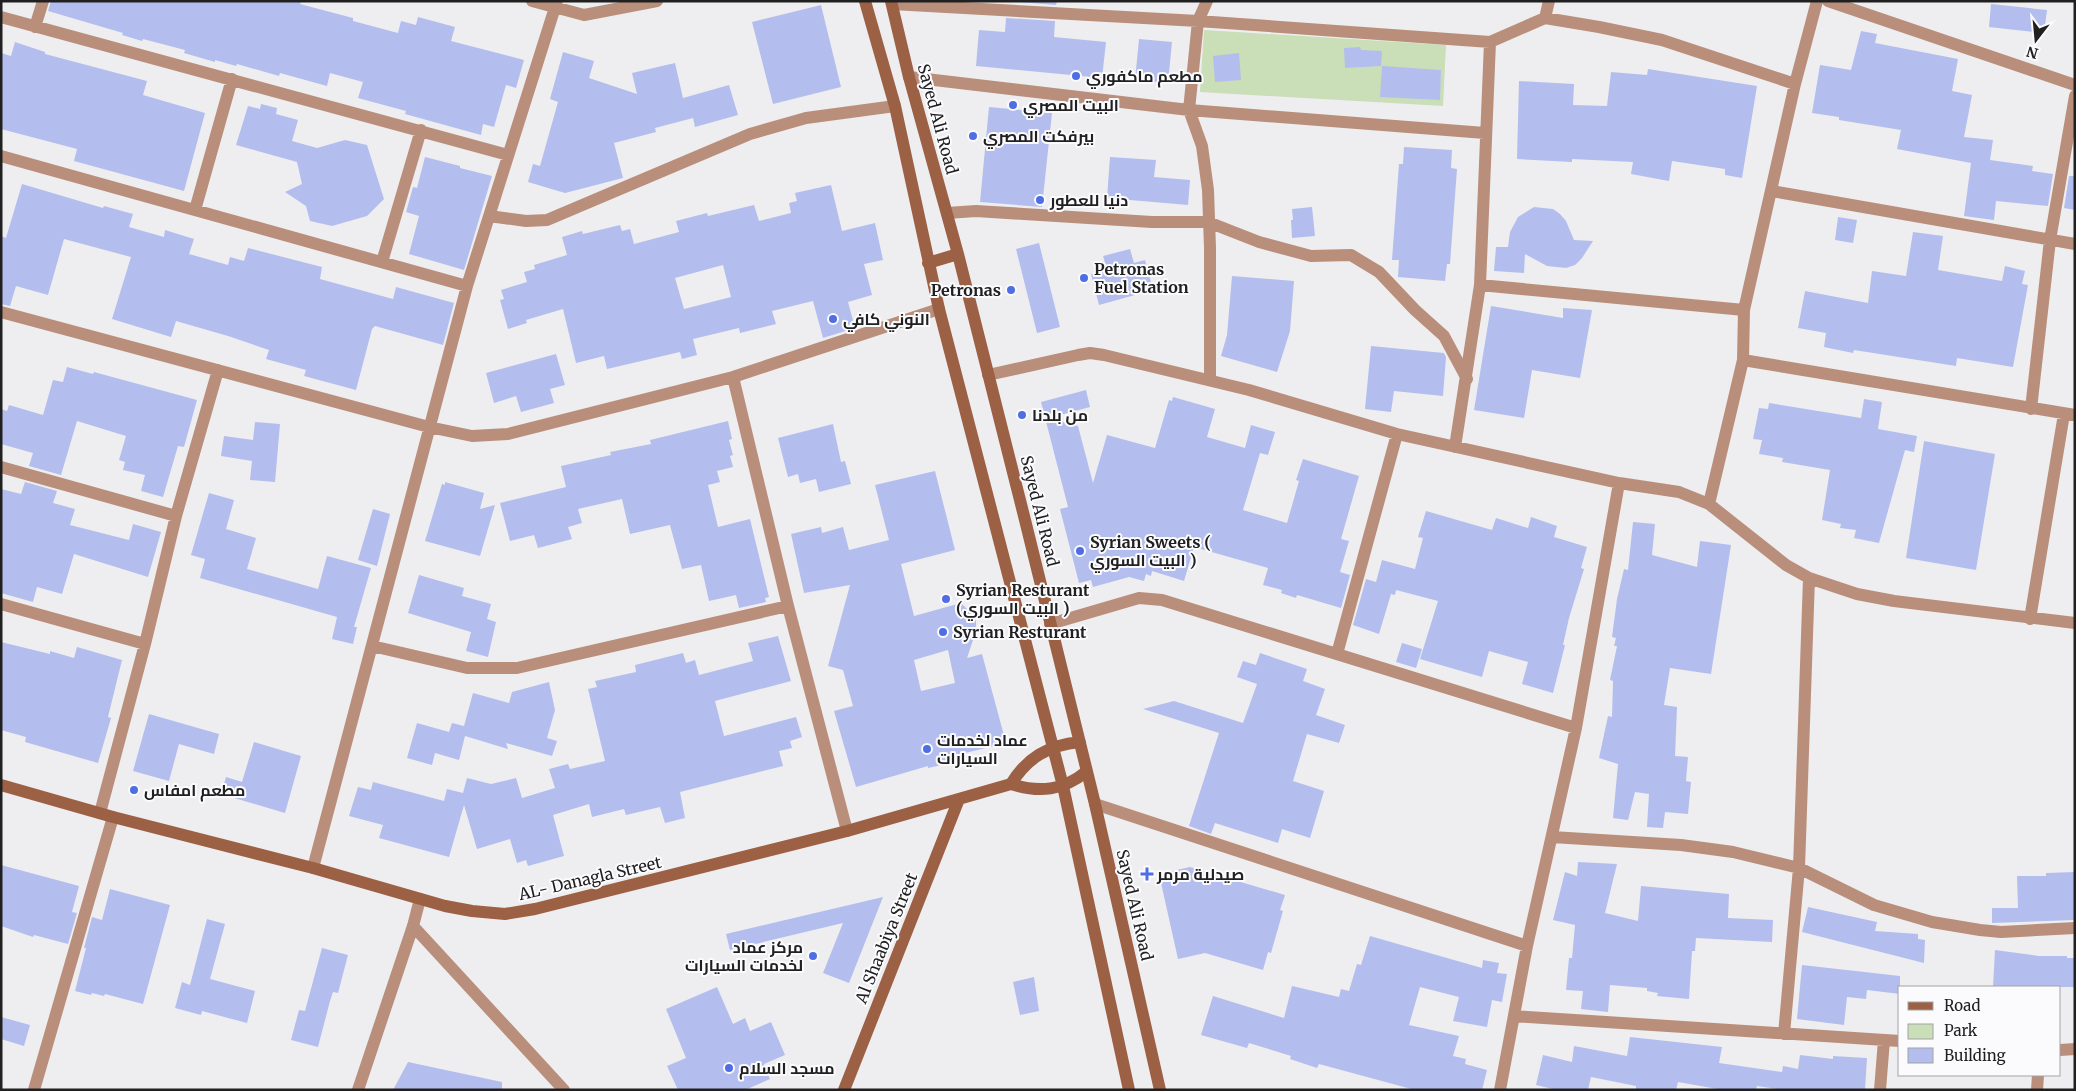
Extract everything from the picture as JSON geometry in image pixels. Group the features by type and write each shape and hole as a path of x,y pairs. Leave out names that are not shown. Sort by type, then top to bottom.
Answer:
{"main road":[{"path":"866,1 896,106 938,309 1063,786 1129,1090"},
{"name":"Sayed Ali Road","path":"892,3 909,77 958,254 1080,742 1163,1089"},
{"path":"928,263 958,254"},
{"path":"1080,742 1052,747 1035,756 1020,769 1011,784 1028,789 1045,790 1063,786 1087,771"},
{"name":"AL- Danagla Street","path":"1,785 113,817 312,868 420,899 472,911 505,914 535,909 847,831 1011,784"},
{"name":"Al Shaabiya Street","path":"844,1090 959,798"}],"street":[{"path":"35,27 43,1"},
{"path":"532,1 556,4 584,15 656,1"},
{"path":"1207,1 1198,21 1189,110 1202,146 1208,190 1210,380"},
{"path":"1545,18 1549,1"},
{"path":"1709,504 1743,360 1744,310 1795,84 1818,1"},
{"path":"1828,1 2075,85"},
{"path":"892,3 1198,21 1490,42 1545,18 1662,40 1795,84"},
{"path":"312,868 467,286 556,4"},
{"path":"1,17 508,155"},
{"path":"1455,447 1480,285 1490,42"},
{"path":"909,77 1189,110 1485,133"},
{"path":"195,210 232,79"},
{"path":"2031,409 2050,240 2075,96"},
{"path":"489,216 526,221 547,220 750,134 806,118 896,106"},
{"path":"382,262 421,130"},
{"path":"1,156 467,286"},
{"path":"1772,191 2075,244"},
{"path":"947,213 976,211 1152,222 1208,222 1259,242 1310,256 1351,255 1378,272 1414,310 1444,336 1467,379"},
{"path":"1480,285 1744,310"},
{"path":"1,312 429,427 472,436 508,434 733,378 938,309"},
{"path":"988,375 1090,353 1210,380 1396,434 1619,483 1679,492 1709,504 1786,565 1809,578 1842,590 1885,600 2075,623"},
{"path":"1743,360 2069,414 2030,619"},
{"path":"100,813 145,644 176,516 218,370"},
{"path":"733,378 788,606 847,831"},
{"path":"1337,654 1396,434"},
{"path":"1,468 176,516"},
{"path":"1500,1090 1528,946 1576,728 1619,483"},
{"path":"1784,1034 1799,868 1809,578"},
{"path":"1050,624 1140,598 1162,600 1576,728"},
{"path":"1,604 145,644"},
{"path":"372,646 467,668 517,668 788,606"},
{"path":"1095,804 1528,946"},
{"path":"34,1090 113,817"},
{"path":"1552,837 1681,845 1733,852 1799,868 1874,905 1932,922 2002,932 2075,928"},
{"path":"358,1090 413,926 420,899"},
{"path":"413,926 564,1090"},
{"path":"1514,1016 1898,1041"},
{"path":"1880,1090 1884,1040"},
{"path":"2061,1050 2075,1050"},
{"path":"2037,1090 2038,1076"}],"green space":[{"path":"1204,30 1446,45 1443,106 1200,92"}],"building":[{"path":"51,1 301,1 300,4 353,18 353,21 398,33 401,21 416,25 418,17 455,27 451,41 524,60 516,88 506,85 494,127 483,124 481,135 405,114 406,111 358,98 363,82 330,73 327,86 280,73 279,76 237,64 236,66 215,60 215,62 184,53 185,50 143,39 142,41 122,35 123,33 48,11"},
{"path":"1008,1 1057,1 1056,5"},
{"path":"1991,4 2047,10 2044,33 1989,27"},
{"path":"821,5 841,87 773,104 752,22"},
{"path":"1006,18 1055,21 1054,37 1106,42 1102,78 976,66 979,30 1005,32"},
{"path":"1861,31 1877,34 1875,43 1958,59 1952,91 1972,95 1964,137 1993,140 1990,160 2033,166 2032,171 2053,174 2048,206 1996,201 1994,220 1964,216 1971,163 1897,149 1901,130 1839,120 1839,117 1812,113 1820,65 1851,70"},
{"path":"1139,39 1172,42 1168,83 1135,80"},
{"path":"15,42 45,52 45,54 147,81 143,95 205,113 184,191 74,161 77,149 1,129 1,53 11,56"},
{"path":"1360,47 1361,50 1382,51 1381,66 1345,68 1344,48"},
{"path":"563,52 594,61 589,78 637,94 632,73 675,63 683,98 729,85 738,115 695,127 693,118 655,128 656,132 614,143 623,178 565,193 528,182 533,164 540,166 558,102 550,99"},
{"path":"1239,53 1241,80 1215,82 1213,56"},
{"path":"1382,66 1441,70 1440,100 1380,97"},
{"path":"1648,69 1757,86 1742,178 1725,175 1725,169 1672,161 1669,181 1631,174 1633,162 1572,159 1572,162 1517,159 1519,81 1574,84 1573,105 1607,106 1611,72 1647,75"},
{"path":"261,104 277,108 276,114 298,120 292,141 317,148 345,140 367,145 384,199 367,216 332,226 310,221 306,206 285,192 302,184 297,162 236,145 248,106 260,109"},
{"path":"989,107 1052,113 1042,207 980,202"},
{"path":"1404,147 1452,150 1451,168 1457,169 1450,264 1447,264 1445,281 1398,277 1399,260 1392,260 1399,164 1403,164"},
{"path":"425,157 492,176 464,270 409,254 419,216 406,212 413,187 417,188"},
{"path":"1110,157 1156,160 1154,177 1190,180 1188,205 1107,198"},
{"path":"2069,176 2075,176 2075,210 2064,208"},
{"path":"22,184 103,208 104,206 133,214 129,227 164,237 165,230 194,239 189,254 228,265 230,257 244,261 248,248 322,267 320,279 393,299 396,287 454,303 443,345 375,326 372,329 356,390 304,376 306,370 266,359 269,350 228,336 176,321 171,337 112,319 131,257 64,239 48,295 16,286 10,306 1,304 1,236 6,238"},
{"path":"831,185 842,231 875,223 883,260 864,264 872,295 848,302 855,328 823,338 813,301 772,311 776,324 740,333 739,328 693,339 697,355 682,359 680,352 607,369 604,356 576,363 563,309 526,320 527,323 508,329 500,300 504,299 501,290 527,282 524,272 535,269 534,265 567,255 562,237 582,231 583,234 620,225 622,231 630,229 634,244 679,232 676,221 707,213 708,216 754,205 759,221 791,213 789,203 797,201 795,193","holes":["723,265 731,297 684,309 675,278"]},
{"path":"1312,207 1315,236 1292,238 1292,209"},
{"path":"1534,207 1553,209 1560,214 1566,221 1574,240 1593,241 1575,265 1566,268 1547,266 1525,254 1524,273 1494,271 1496,247 1508,247 1510,232 1518,217"},
{"path":"1838,217 1857,220 1853,243 1835,240"},
{"path":"1913,232 1943,236 1938,270 2002,281 2005,266 2025,271 2022,284 2028,285 2013,367 1957,358 1956,366 1854,350 1853,353 1824,347 1826,333 1798,328 1805,291 1868,303 1872,271 1906,276"},
{"path":"1039,243 1060,327 1037,333 1016,249"},
{"path":"1130,249 1134,263 1145,260 1153,290 1099,305 1091,274 1107,270 1103,256"},
{"path":"1232,276 1294,281 1290,331 1277,372 1221,356 1227,335"},
{"path":"1491,306 1563,318 1563,308 1592,310 1580,378 1532,370 1524,418 1474,410"},
{"path":"1371,346 1444,353 1446,357 1443,396 1394,391 1391,412 1365,409"},
{"path":"556,354 565,385 550,389 554,403 521,412 516,396 494,403 486,373"},
{"path":"67,367 93,374 94,372 197,400 184,447 178,446 163,497 141,491 145,475 123,470 125,462 119,460 126,436 77,421 61,475 29,466 33,453 1,444 1,409 7,411 9,405 43,415 53,380 63,382"},
{"path":"1086,390 1090,407 1049,418 1078,426 1093,483 1107,435 1155,448 1169,400 1172,401 1173,397 1215,409 1207,437 1245,448 1251,425 1275,432 1268,455 1260,453 1243,510 1287,523 1299,481 1296,480 1303,459 1359,476 1341,539 1349,541 1340,572 1350,575 1341,608 1297,595 1296,598 1281,593 1282,590 1263,585 1268,568 1194,547 1184,581 1152,571 1151,576 1146,574 1144,581 1129,577 1093,587 1091,580 1079,583 1060,509 1068,507 1041,402"},
{"path":"1864,399 1882,402 1878,429 1917,436 1914,452 1905,450 1879,543 1854,538 1856,530 1840,528 1841,524 1822,520 1830,470 1782,462 1783,458 1759,454 1762,440 1753,439 1759,408 1768,409 1769,403 1861,418"},
{"path":"728,421 732,439 729,440 733,455 730,456 733,467 717,471 720,482 708,485 718,527 750,519 769,597 765,598 766,602 739,608 736,595 709,601 701,565 682,569 670,525 630,534 622,499 578,509 582,523 568,527 572,539 538,548 534,535 510,541 500,503 566,487 561,466 611,455 610,452 651,444 650,440"},
{"path":"255,422 280,424 275,482 250,480 252,461 221,456 224,436 253,440"},
{"path":"833,424 841,462 845,461 851,484 819,492 816,479 800,483 798,474 788,477 778,438"},
{"path":"1924,441 1995,454 1976,570 1906,558"},
{"path":"935,471 955,550 901,564 914,616 961,603 971,613 976,621 976,631 967,658 982,654 1006,743 949,757 951,763 928,768 928,766 856,787 834,711 853,706 843,670 828,666 850,585 804,593 791,534 821,527 822,533 843,527 849,550 889,540 875,485","holes":["948,650 955,683 921,691 914,660"]},
{"path":"25,482 57,491 53,503 75,509 70,525 129,540 133,524 161,532 148,577 74,554 62,594 37,587 33,602 1,593 1,489 21,494"},
{"path":"445,482 484,493 480,509 495,505 480,556 425,541 442,484 445,485"},
{"path":"209,493 234,500 226,529 256,538 247,569 318,589 327,556 371,568 354,627 357,627 353,644 332,639 337,617 200,578 205,559 191,555"},
{"path":"373,509 390,514 377,566 358,560"},
{"path":"1426,511 1492,530 1496,518 1528,528 1531,517 1557,526 1554,537 1587,547 1581,568 1584,569 1569,618 1563,645 1565,645 1553,693 1522,684 1528,662 1489,651 1482,677 1420,659 1438,601 1396,590 1395,595 1391,594 1379,634 1353,625 1366,579 1376,582 1382,560 1415,569 1423,538 1418,537"},
{"path":"1633,522 1655,524 1652,555 1697,567 1700,541 1731,545 1711,674 1670,668 1664,705 1677,707 1675,756 1688,757 1686,781 1691,782 1688,814 1665,812 1663,828 1647,827 1649,794 1635,792 1628,820 1613,818 1618,764 1599,758 1608,716 1612,717 1613,681 1610,680 1617,646 1614,646 1616,638 1612,637 1617,599 1624,569 1628,570"},
{"path":"419,575 464,588 462,596 491,604 487,619 496,622 488,657 466,651 471,632 408,613"},
{"path":"778,636 791,681 715,701 724,736 796,717 802,737 790,741 792,748 779,751 783,766 680,792 685,818 665,823 660,807 626,815 624,809 592,817 589,804 553,815 564,856 528,866 526,860 517,863 510,839 477,849 464,805 449,857 379,838 383,825 349,816 358,787 371,790 373,782 444,801 447,789 463,793 467,778 491,784 516,778 522,798 555,788 549,769 568,764 570,769 605,761 588,689 597,687 595,681 636,672 635,665 683,653 686,663 695,660 699,675 753,661 748,643"},
{"path":"1,642 50,654 50,651 74,658 77,647 122,660 108,717 111,718 98,763 25,742 26,737 1,730"},
{"path":"1402,643 1422,649 1416,668 1396,662"},
{"path":"1260,653 1307,669 1303,681 1325,689 1316,715 1345,725 1339,743 1307,734 1293,781 1324,791 1310,838 1282,829 1278,843 1215,823 1211,834 1189,826 1219,733 1143,709 1174,701 1243,723 1257,684 1237,677 1243,661 1256,665"},
{"path":"549,682 555,710 547,738 557,741 552,756 506,743 508,749 465,736 459,760 435,753 432,765 407,758 417,723 449,732 452,723 464,726 473,693 509,703 512,692"},
{"path":"149,714 219,734 214,754 179,744 169,781 133,771"},
{"path":"254,742 301,756 285,813 221,794 226,777 242,782"},
{"path":"1578,862 1617,864 1605,913 1638,921 1641,886 1729,894 1728,918 1773,920 1772,942 1696,938 1695,951 1692,951 1689,999 1657,996 1658,993 1647,991 1647,988 1610,985 1608,1012 1581,1009 1583,991 1566,990 1569,958 1572,958 1575,925 1553,920 1565,872 1577,876"},
{"path":"1,865 79,886 72,912 77,913 68,944 34,935 33,937 1,926"},
{"path":"1190,867 1285,895 1280,910 1283,911 1271,953 1268,952 1263,970 1205,953 1178,959 1159,874"},
{"path":"2075,872 2075,920 1992,923 1992,908 2018,908 2017,876 2046,876 2046,873"},
{"path":"110,889 170,905 143,1004 105,994 104,996 92,993 91,995 75,991 92,917 102,920"},
{"path":"883,897 849,983 823,973 843,923 730,950 726,934"},
{"path":"1808,907 1877,922 1875,931 1918,934 1918,939 1925,940 1924,963 1802,932"},
{"path":"207,919 225,924 210,979 255,991 247,1023 202,1011 201,1015 175,1008 182,982 190,985"},
{"path":"1370,936 1482,968 1483,960 1499,963 1497,973 1507,974 1502,1002 1492,1000 1487,1027 1453,1021 1459,997 1420,987 1409,1025 1459,1036 1453,1056 1466,1059 1465,1064 1487,1070 1482,1090 1415,1090 1319,1064 1317,1068 1290,1059 1291,1056 1249,1043 1247,1048 1201,1035 1213,996 1284,1018 1292,986 1339,997 1341,989 1349,991 1357,964 1361,965"},
{"path":"322,948 348,955 338,993 333,992 330,1001 318,1047 291,1040 299,1010 305,1011"},
{"path":"1995,950 2039,956 2067,956 2067,958 2075,958 2075,987 1993,986"},
{"path":"1802,965 1900,976 1898,994 1867,990 1866,999 1847,997 1844,1025 1797,1019"},
{"path":"1034,977 1039,1011 1020,1015 1013,982"},
{"path":"717,987 733,1024 745,1018 750,1031 771,1022 785,1055 764,1064 770,1079 745,1090 678,1090 667,1066 686,1058 666,1009"},
{"path":"1,1017 30,1025 24,1046 1,1039"},
{"path":"1630,1037 1722,1047 1719,1063 1782,1072 1783,1066 1798,1069 1800,1055 1833,1059 1833,1056 1867,1058 1865,1090 1784,1090 1757,1086 1756,1090 1723,1090 1678,1082 1676,1090 1636,1090 1636,1086 1591,1077 1588,1090 1557,1090 1536,1085 1543,1055 1572,1062 1574,1046 1627,1056"},
{"path":"408,1062 502,1082 502,1090 393,1090"}],"place":[{"name":"مطعم ماكفوري","path":"1076,76"},
{"name":"البيت المصري","path":"1013,105"},
{"name":"بيرفكت المصري","path":"973,136"},
{"name":"دنيا للعطور","path":"1040,200"},
{"name":"Petronas Fuel Station","path":"1084,278"},
{"name":"Petronas","path":"1011,290"},
{"name":"النوني كافي","path":"833,319"},
{"name":"من بلدنا","path":"1022,415"},
{"name":"Syrian Sweets ( البيت السوري )","path":"1080,551"},
{"name":"Syrian Resturant (البيت السوري )","path":"946,599"},
{"name":"Syrian Resturant","path":"943,632"},
{"name":"عماد لخدمات السيارات","path":"927,749"},
{"name":"مطعم امفاس","path":"134,790"},
{"name":"صيدلية مرمر","path":"1147,874"},
{"name":"مركز عماد لخدمات السيارات","path":"813,956"},
{"name":"مسجد السلام","path":"729,1068"}]}
